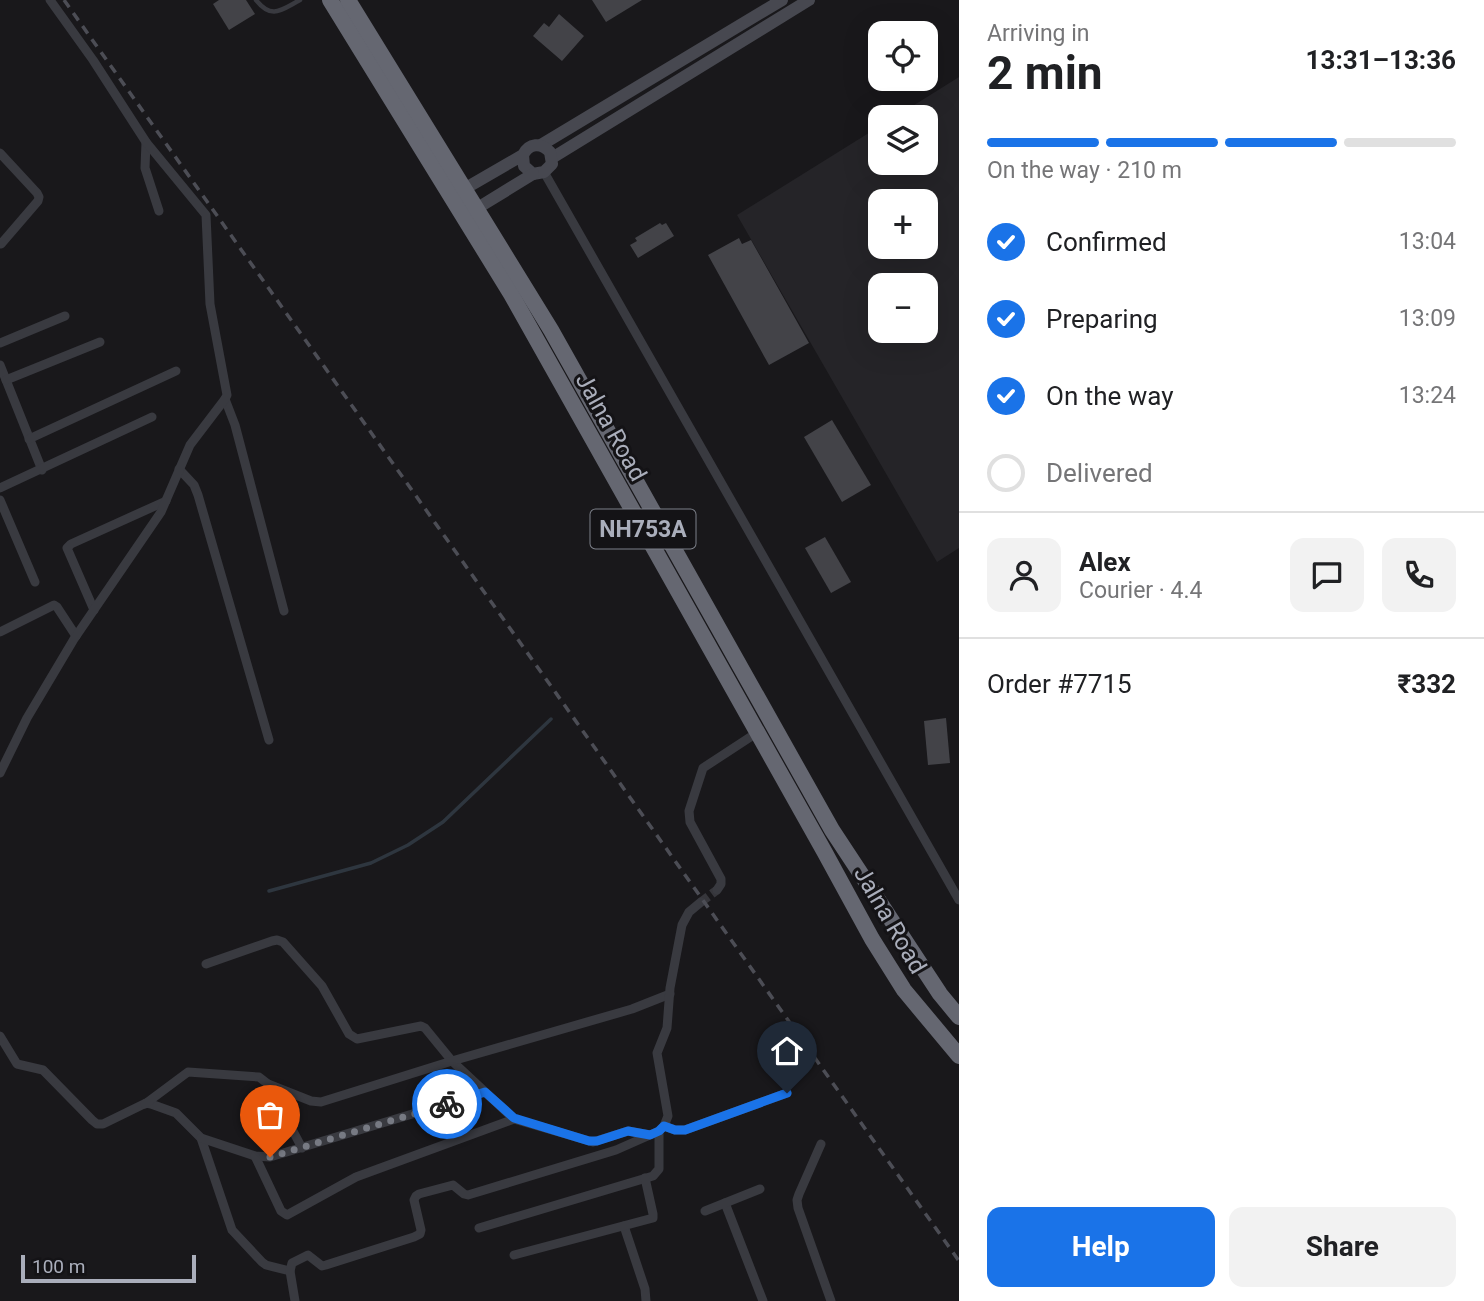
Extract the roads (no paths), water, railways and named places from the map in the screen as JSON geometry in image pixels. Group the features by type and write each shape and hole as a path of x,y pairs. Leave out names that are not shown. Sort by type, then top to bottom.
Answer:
{"highway":[{"name":"Jalna Road","path":"330,0 458,193"},
{"name":"Jalna Road","path":"348,0 470,213 551,330 832,830 940,994 959,1017"},
{"name":"Jalna Road","path":"470,213 511,294 872,939 904,990 959,1056"}],"street":[{"path":"0,773 27,718 76,636 161,512 194,439 225,399 227,388 210,304 208,219 146,142 50,0"},
{"path":"541,145 782,0"},
{"path":"552,158 809,0"},
{"path":"146,142 145,168 159,211"},
{"path":"458,193 523,155 530,146 541,145 550,152 552,164 470,213"},
{"path":"0,153 39,197 1,244"},
{"path":"523,155 524,166 539,173 959,900"},
{"path":"0,343 65,316"},
{"path":"6,380 100,342"},
{"path":"0,365 42,470"},
{"path":"29,439 176,371"},
{"path":"225,399 236,425 284,611"},
{"path":"0,488 152,417"},
{"path":"179,469 194,485 198,495 269,740"},
{"path":"0,500 35,582"},
{"path":"94,610 66,548 166,501"},
{"path":"0,632 54,605 76,636"},
{"path":"717,890 722,879 691,822 689,811 703,768 758,732"},
{"path":"295,1301 290,1271 292,1263 305,1255 326,1265 414,1237 421,1230 414,1200 419,1194 453,1185 467,1195 617,1150 658,1131 668,1116 657,1052 667,1028 682,925 689,912 701,902"},
{"path":"206,964 272,941 283,942 322,986 353,1038 421,1026 452,1061 514,1118 593,1142 628,1131 685,1130 787,1093"},
{"path":"1,1038 17,1064 43,1070 92,1121 103,1124 145,1104 188,1072 259,1077 268,1084 315,1102 632,1009 670,993"},
{"path":"268,1084 302,1148"},
{"path":"201,1138 255,1156 270,1157 485,1092"},
{"path":"145,1104 176,1113 201,1138 232,1230 266,1265 290,1271"},
{"path":"255,1156 281,1211 287,1215 361,1175 514,1118"},
{"path":"479,1228 657,1173 658,1131"},
{"path":"821,1144 797,1200 831,1301"},
{"path":"514,1255 653,1218 645,1178"},
{"path":"705,1211 760,1189"},
{"path":"725,1203 763,1301"},
{"path":"624,1226 645,1289 646,1301"}],"lane":[{"path":"256,0 267,11 277,12 300,0"}],"waterway":[{"path":"269,891 371,863 408,845 443,822 551,719"}],"tunnel":[{"path":"701,902 717,890"}],"railway":[{"path":"64,0 959,1261"}]}
